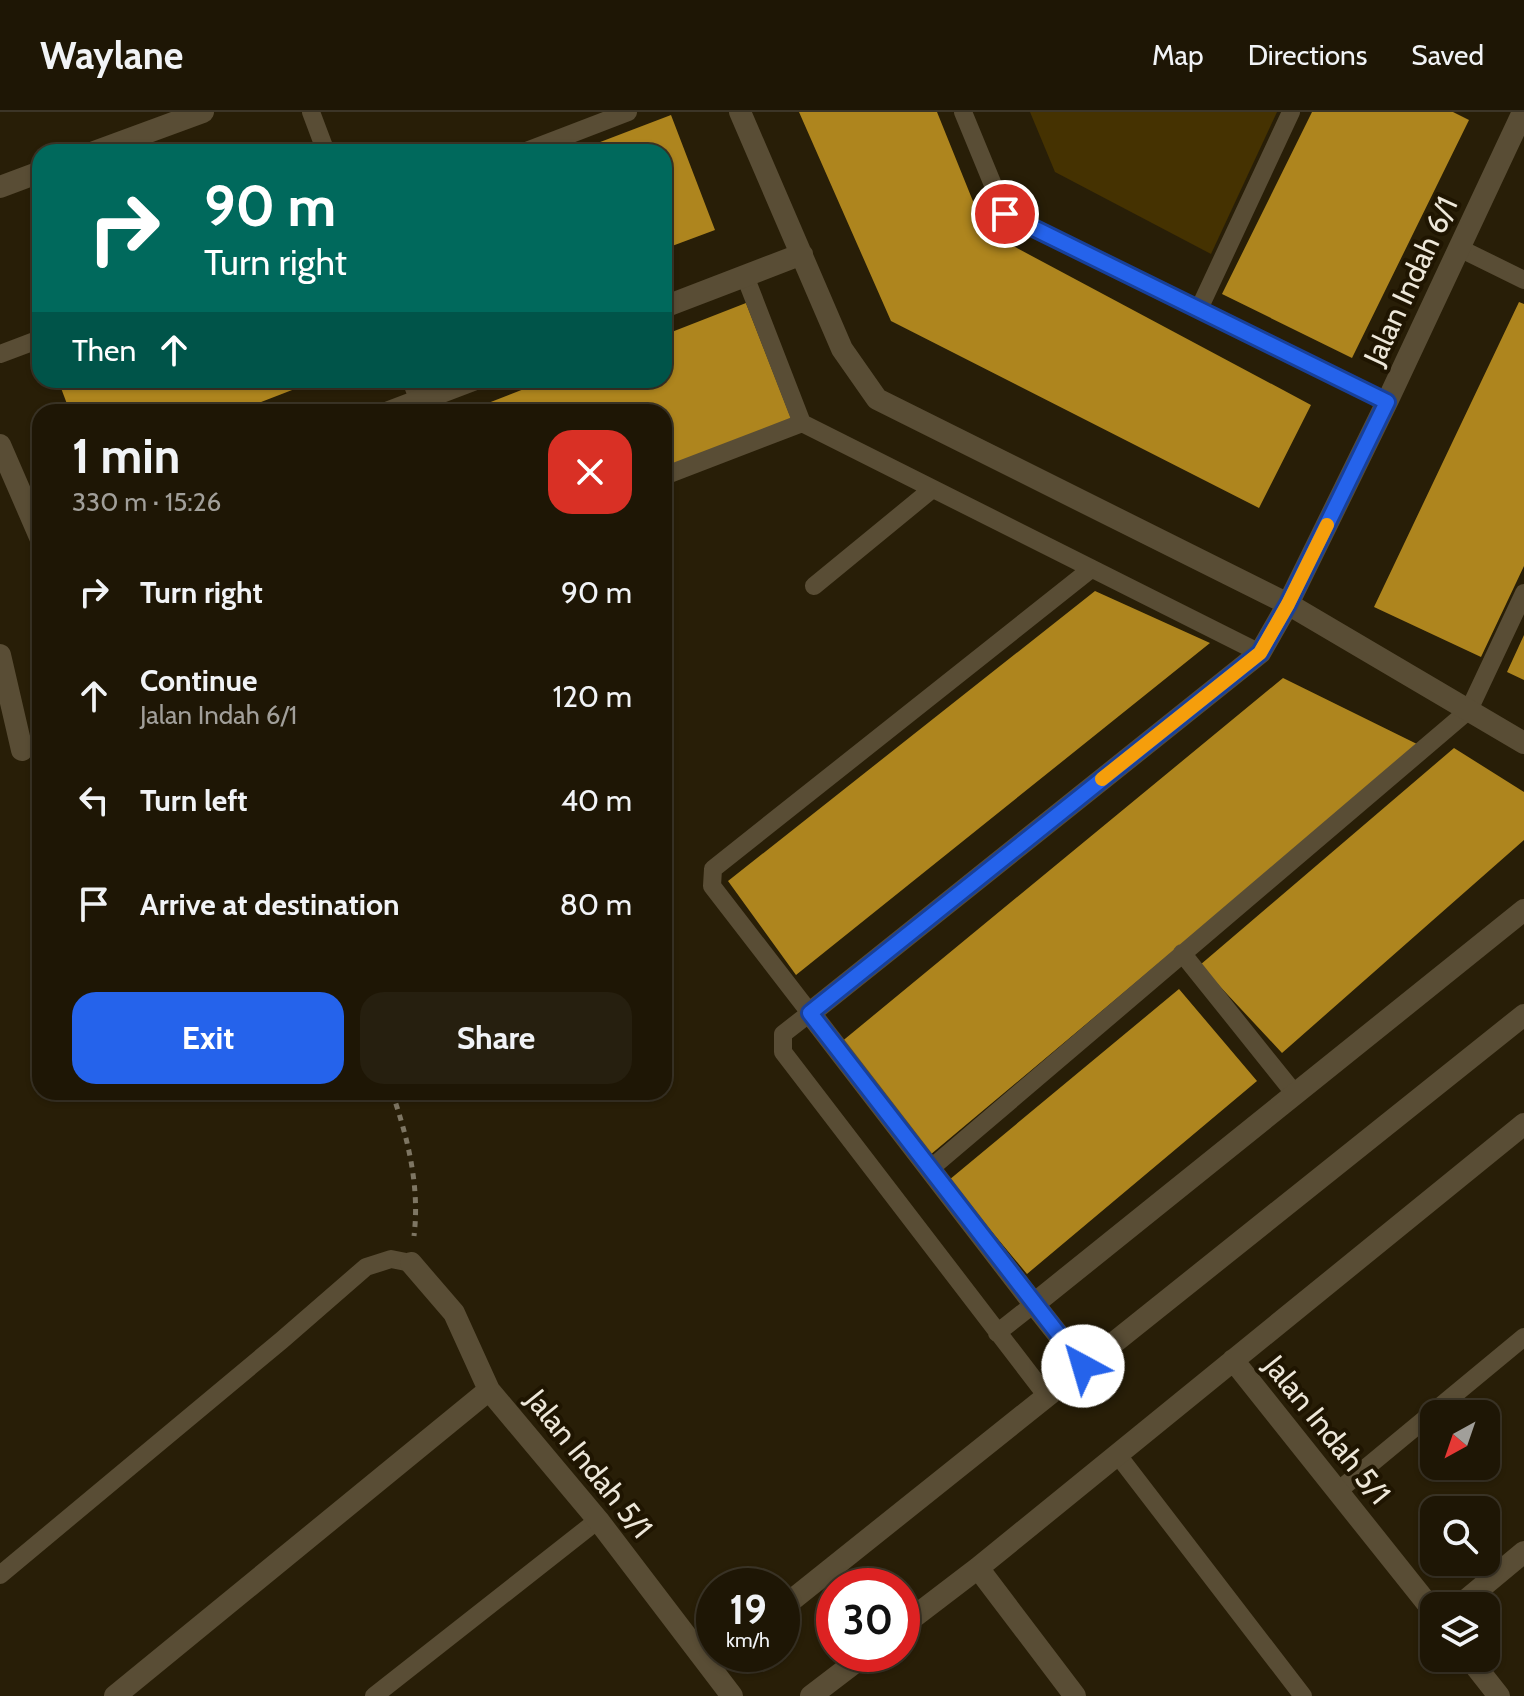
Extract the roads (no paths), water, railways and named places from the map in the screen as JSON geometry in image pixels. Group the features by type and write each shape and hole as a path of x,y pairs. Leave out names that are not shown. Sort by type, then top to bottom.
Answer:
{"street":[{"path":"116,144 203,112"},
{"path":"740,112 842,349 877,399 1288,604 1524,743"},
{"name":"Jalan Indah 6/1","path":"1260,653 1288,604 1387,402 1523,112"},
{"path":"0,187 32,175"},
{"path":"672,304 802,254"},
{"path":"418,398 449,388"},
{"path":"0,445 32,519"},
{"path":"1083,1366 810,1013 1260,653"},
{"path":"0,655 22,750"},
{"path":"1034,1304 1524,910"},
{"path":"800,1593 1524,1015"},
{"path":"920,1612 1524,1124"},
{"name":"Jalan Indah 5/1","path":"411,1263 454,1313 489,1390 598,1520 719,1679"},
{"name":"Jalan Indah 5/1","path":"1233,1360 1420,1594"},
{"path":"115,1696 489,1390"},
{"path":"1476,1592 1524,1552"},
{"path":"978,1568 1075,1696"},
{"path":"811,1696 842,1672"},
{"path":"1480,1672 1499,1696"}],"lane":[{"path":"311,112 323,144"},
{"path":"545,144 628,112"},
{"path":"963,112 1005,214 1387,402"},
{"path":"1199,309 1291,112"},
{"path":"1461,249 1524,280"},
{"path":"745,276 802,423 1260,653"},
{"path":"0,354 32,342"},
{"path":"672,473 802,423"},
{"path":"814,586 931,490"},
{"path":"1046,1395 783,1052 783,1034 810,1013 712,886 713,869 1091,569"},
{"path":"930,1169 1469,710 1524,593"},
{"path":"1182,953 1295,1094"},
{"path":"0,1575 366,1267 391,1259 411,1263"},
{"path":"997,1333 1034,1304"},
{"path":"1338,1491 1524,1337"},
{"path":"1117,1454 1303,1696"},
{"path":"374,1696 598,1520"}]}
